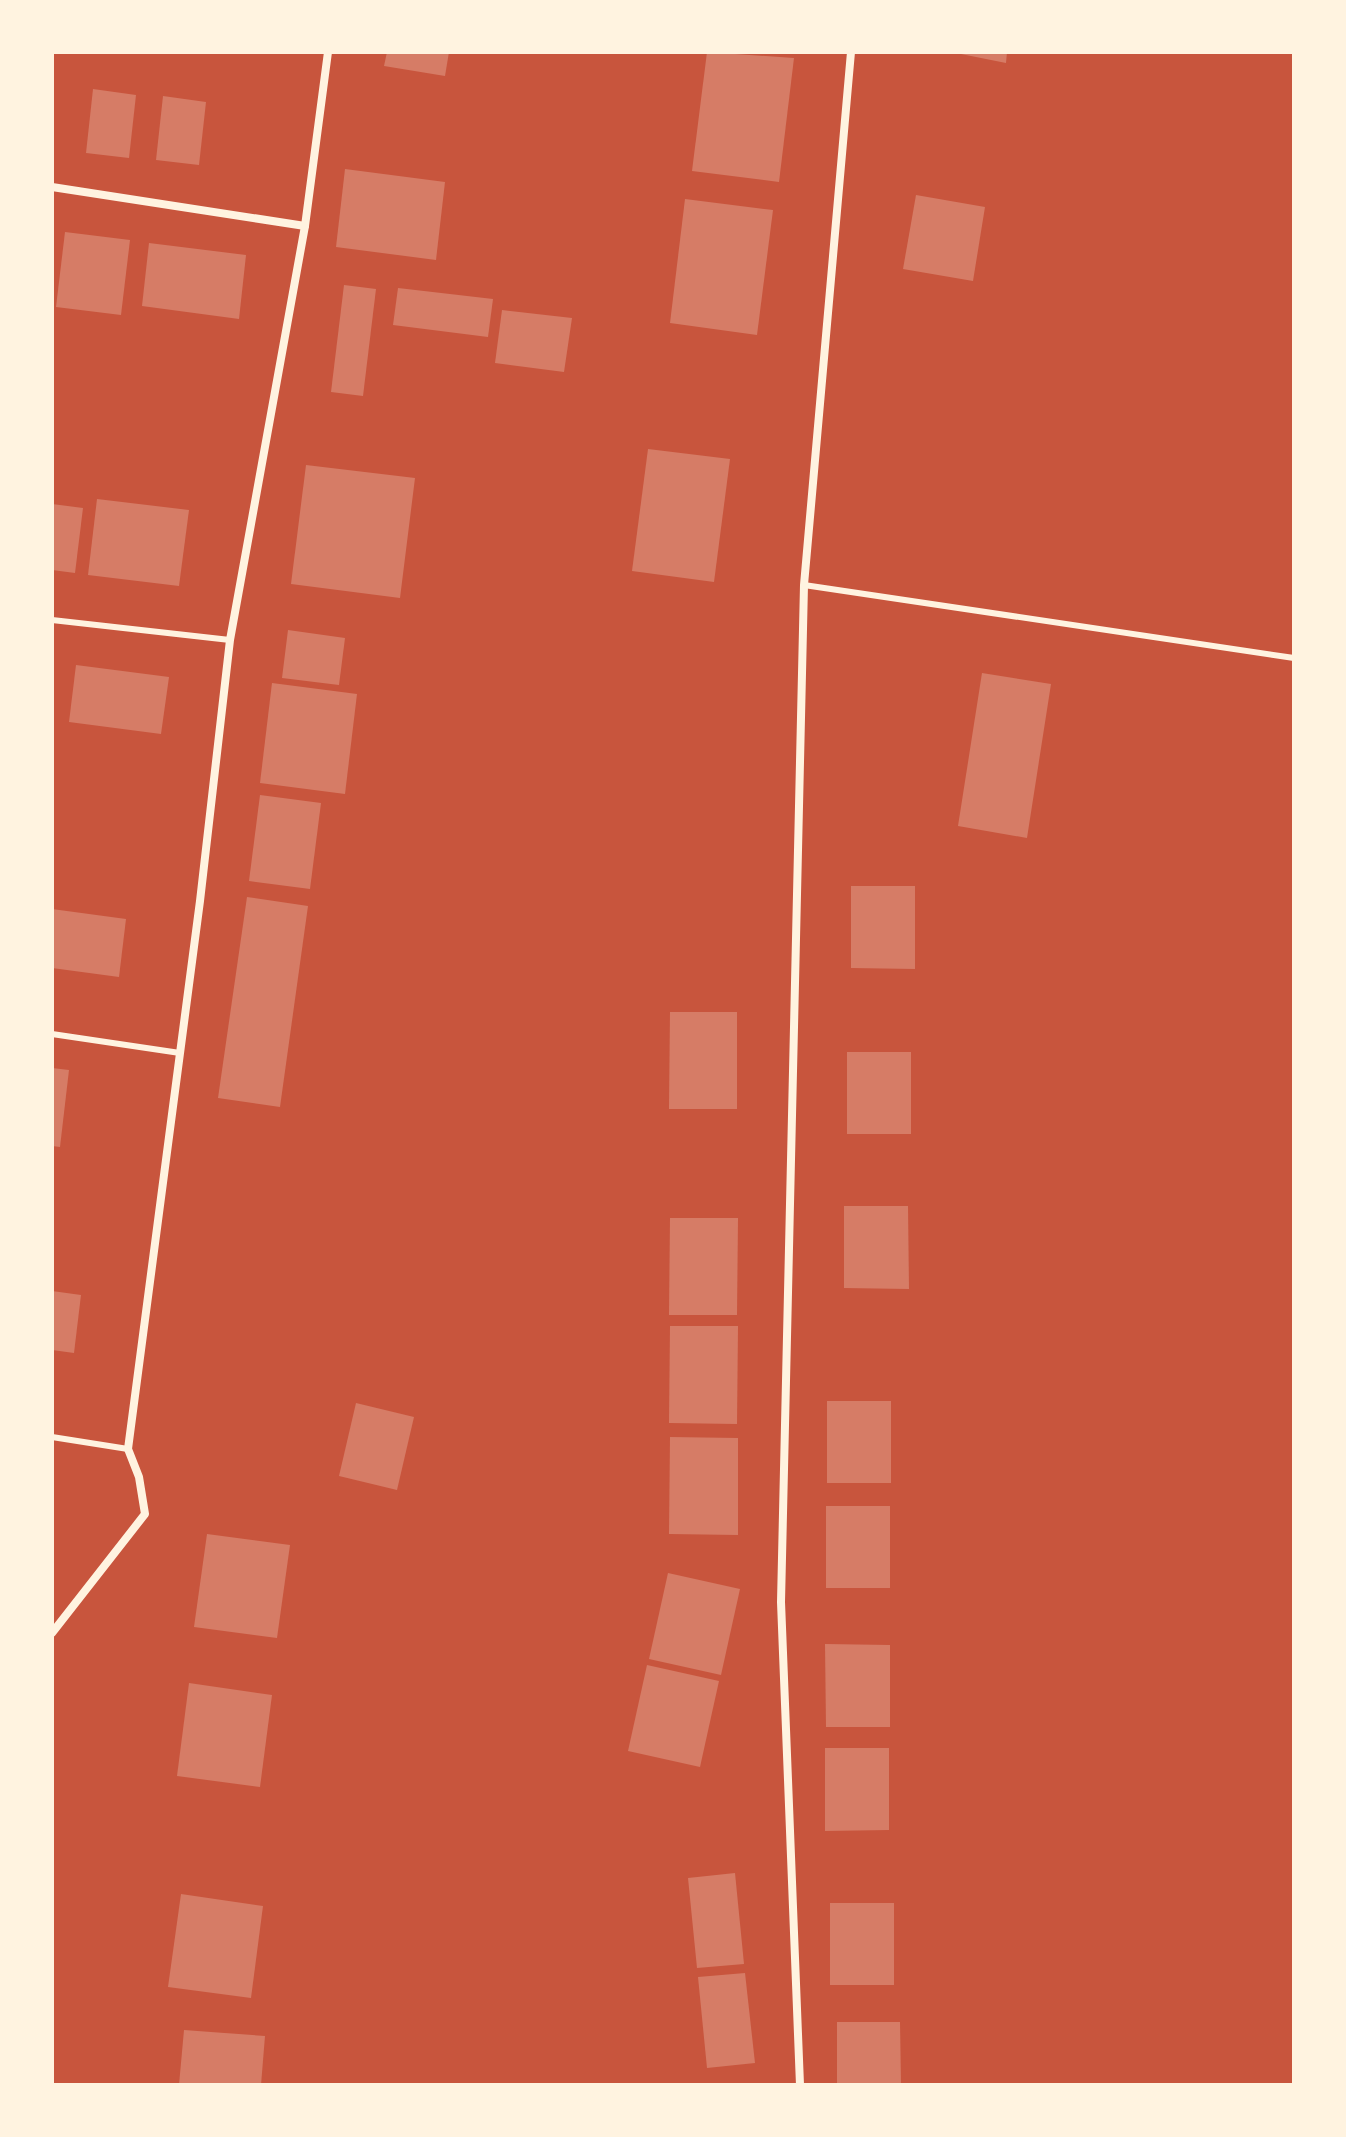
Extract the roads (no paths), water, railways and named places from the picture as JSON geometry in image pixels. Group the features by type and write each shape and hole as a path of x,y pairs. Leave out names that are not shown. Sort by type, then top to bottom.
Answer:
{"street":[{"path":"52,1633 145,1514 139,1477 128,1449 230,640 305,226 328,52"},
{"path":"800,2085 781,1602 804,585 851,52"},
{"path":"52,187 305,226"}],"lane":[{"path":"804,585 1294,658"},
{"path":"52,620 230,640"},
{"path":"52,1034 180,1053"},
{"path":"52,1437 128,1449"}]}
